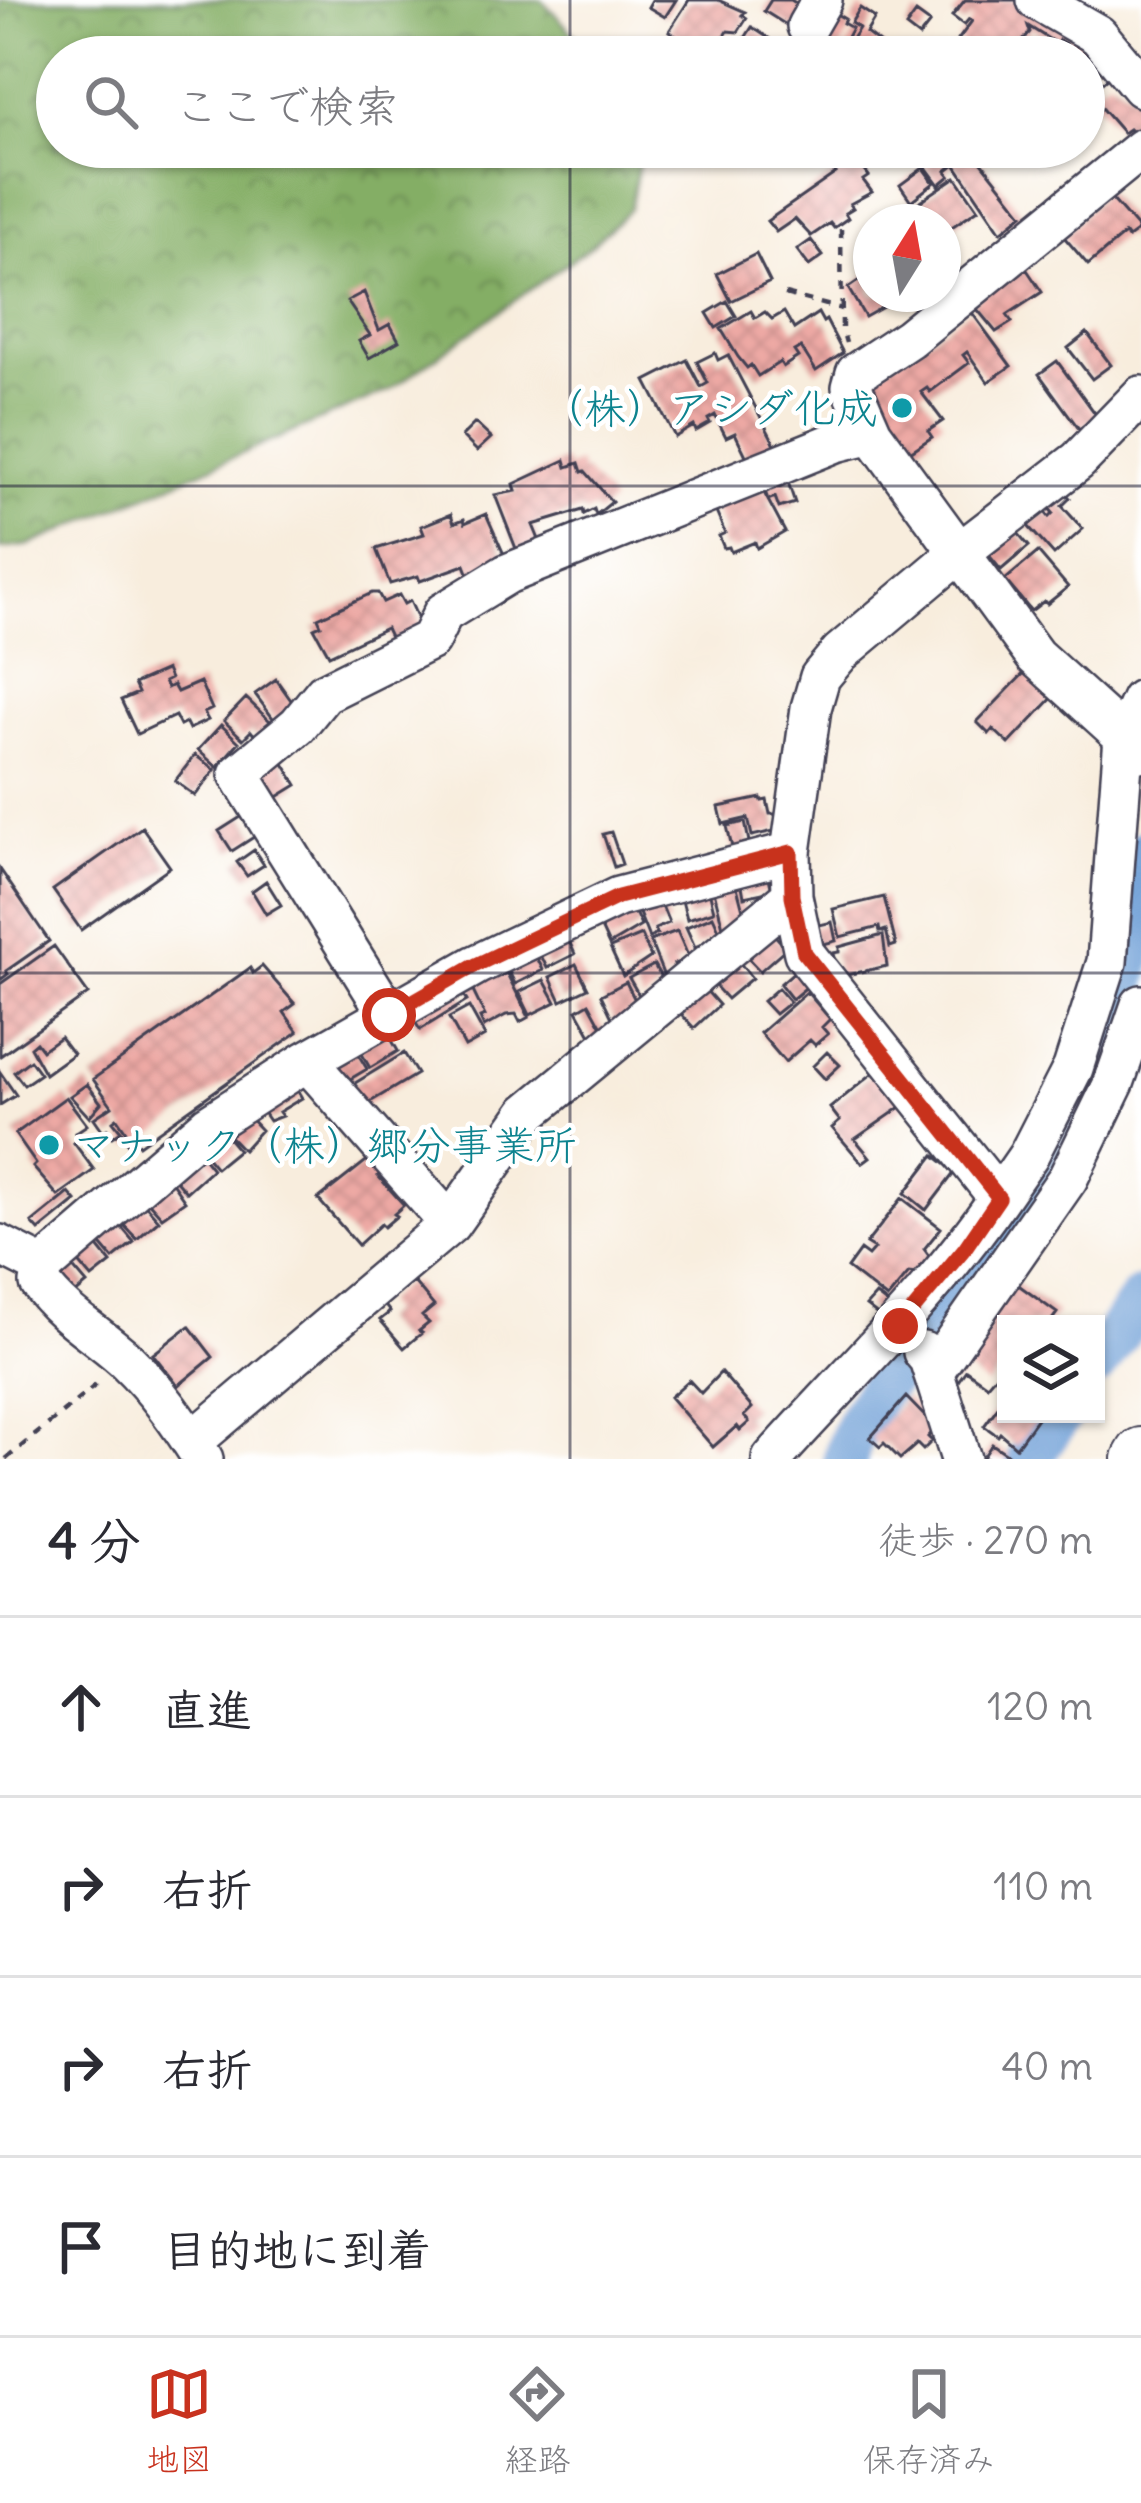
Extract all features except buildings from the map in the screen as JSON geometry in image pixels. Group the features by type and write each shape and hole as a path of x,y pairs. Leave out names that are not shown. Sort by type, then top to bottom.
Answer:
{"street":[{"path":"1037,0 1100,36"},
{"path":"1105,42 1141,87"},
{"path":"1132,744 1035,656 872,433 852,387 856,373 909,338 1141,149"},
{"path":"999,1198 804,953 792,896 791,852 811,708 820,677 839,653 1078,461 1141,396"},
{"path":"389,1015 239,774 298,725 324,693 430,640 443,613 507,574 836,442 872,433"},
{"path":"772,1459 917,1348 1068,1178 1094,1075 1141,700"},
{"path":"791,852 618,897 476,965 307,1061 208,1125 43,1267 40,1283 51,1299 126,1360 176,1415 198,1450 451,1224 528,1113 792,896"},
{"path":"961,1459 917,1348 965,1248 1141,1005"},
{"path":"307,1061 451,1224"},
{"path":"0,1245 43,1267"}],"path":[{"path":"841,229 842,329 856,373"},
{"path":"785,295 842,309"},
{"path":"6,1459 126,1360"}],"green space":[{"path":"0,0 542,0 575,36 36,36 36,168 638,168 630,209 588,248 390,390 30,545 0,549"}],"waterway":[{"path":"845,1459 867,1406 980,1277 1068,1131 1103,1052 1127,972 1141,854"},
{"path":"1105,1351 1141,1300"},
{"path":"1029,1459 1055,1423"}],"place":[{"name":"（株）アシダ化成","path":"902,408"},
{"name":"マナック（株）郷分事業所","path":"49,1145"}],"route":[{"path":"389,1015 476,965 618,897 791,852 792,896 804,953 999,1198 965,1248 900,1326"}]}
